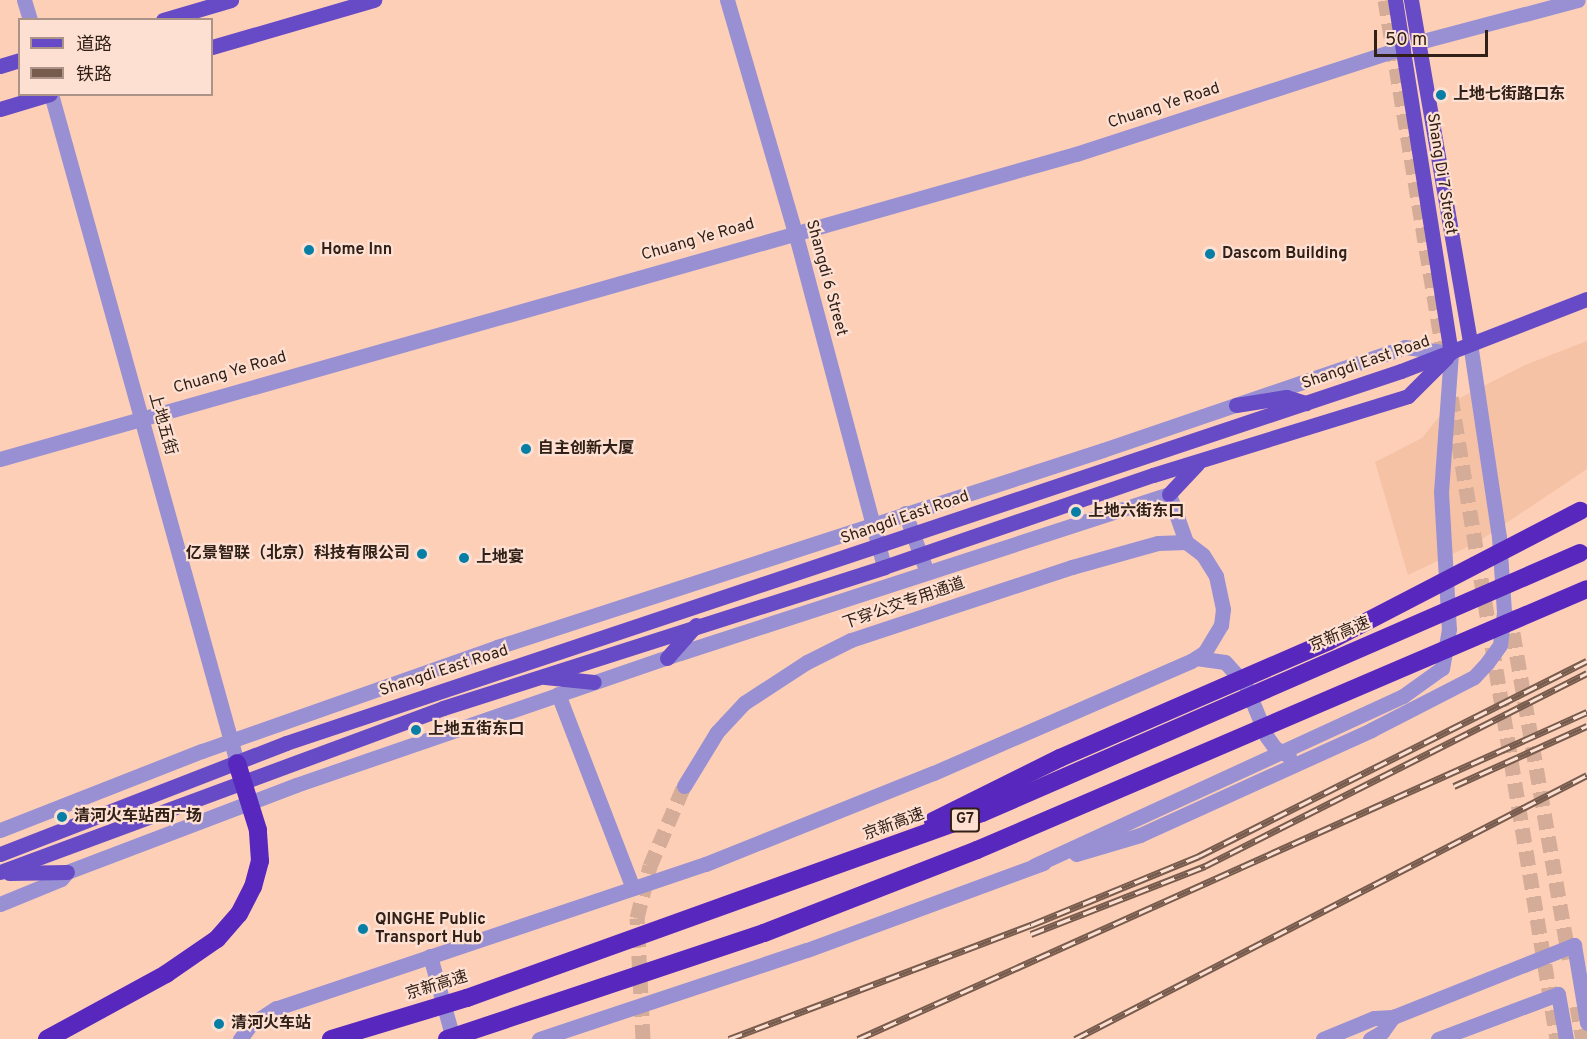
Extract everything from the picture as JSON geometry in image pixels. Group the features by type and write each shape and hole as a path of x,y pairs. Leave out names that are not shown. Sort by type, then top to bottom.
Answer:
{"highway":[{"path":"867,856 1060,758 1329,641 1584,510"},
{"name":"京新高速","path":"331,1039 467,998 982,813 1584,551"},
{"name":"G7","path":"448,1039 764,933 977,850 1587,588"},
{"path":"47,1039 166,974 217,939 239,914 253,887 260,861 258,830 237,763"}],"main road":[{"path":"170,18 231,0"},
{"path":"213,47 374,0"},
{"name":"Shang Di 7 Street","path":"1395,0 1451,353"},
{"name":"Shang Di 7 Street","path":"1411,0 1470,343"},
{"path":"0,66 18,61"},
{"path":"0,109 44,96"},
{"path":"1451,353 1470,343 1587,299"},
{"name":"Shangdi East Road","path":"0,854 285,743 1451,353"},
{"name":"Shangdi East Road","path":"0,872 539,676 884,567 920,553 1200,461 1408,396 1451,353"},
{"path":"1236,405 1286,397 1306,403"},
{"path":"1169,494 1200,461"},
{"path":"667,658 696,625"},
{"path":"539,676 594,682"},
{"path":"0,872 67,872"}],"street":[{"path":"24,0 29,18"},
{"name":"Shangdi 6 Street","path":"727,0 795,231 884,567"},
{"path":"1419,42 1578,0"},
{"name":"Chuang Ye Road","path":"0,459 795,231 1076,154 1403,48"},
{"name":"上地五街","path":"52,96 237,763"},
{"path":"1034,866 1140,835 1304,761 1474,677 1500,645 1504,612 1499,537 1470,343"},
{"path":"0,830 231,741 497,647 1236,405 1405,347 1451,353 1441,492 1449,629 1442,668 1403,696 1034,866 807,951 539,1039"},
{"path":"0,904 61,879 67,872 249,803 558,694 1169,494 1186,542 1203,555 1216,576 1223,609 1216,639 1196,658 933,773 705,864 276,1008 251,1024 240,1039"},
{"path":"905,513 927,573"},
{"name":"下穿公交专用通道","path":"684,786 717,732 744,703 816,657 871,633 1062,570 1158,543 1186,542"},
{"path":"1196,658 1225,662 1245,684 1267,737 1281,753 1304,761"},
{"path":"558,694 633,888"},
{"path":"1323,1039 1374,1018 1393,1017 1574,945 1587,1023"},
{"path":"430,956 451,1031 448,1039"},
{"path":"1438,1039 1558,994 1566,1039"},
{"path":"1370,1039 1382,1032 1393,1017"}],"shaded area":[{"path":"1587,341 1587,469 1478,542 1408,575 1375,462 1422,438 1450,403 1525,365"}],"tunnel":[{"path":"1385,0 1444,358"},
{"path":"1451,397 1557,1039"},
{"path":"1509,610 1569,959"},
{"path":"643,1039 637,918 650,866 684,786"},
{"path":"1577,1006 1583,1039"}],"railway":[{"path":"729,1039 1031,925 1199,856 1587,661"},
{"path":"1031,934 1205,866 1587,673"},
{"path":"858,1039 1587,712"},
{"path":"1454,786 1587,726"},
{"path":"1075,1039 1587,775"}],"place":[{"name":"上地七街路口东","path":"1441,95"},
{"name":"Home Inn","path":"309,250"},
{"name":"Dascom Building","path":"1210,254"},
{"name":"自主创新大厦","path":"526,449"},
{"name":"上地六街东口","path":"1076,512"},
{"name":"亿景智联（北京）科技有限公司","path":"422,554"},
{"name":"上地宴","path":"464,558"},
{"name":"上地五街东口","path":"416,730"},
{"name":"清河火车站西广场","path":"62,817"},
{"name":"QINGHE Public Transport Hub","path":"363,929"},
{"name":"清河火车站","path":"219,1024"}]}
